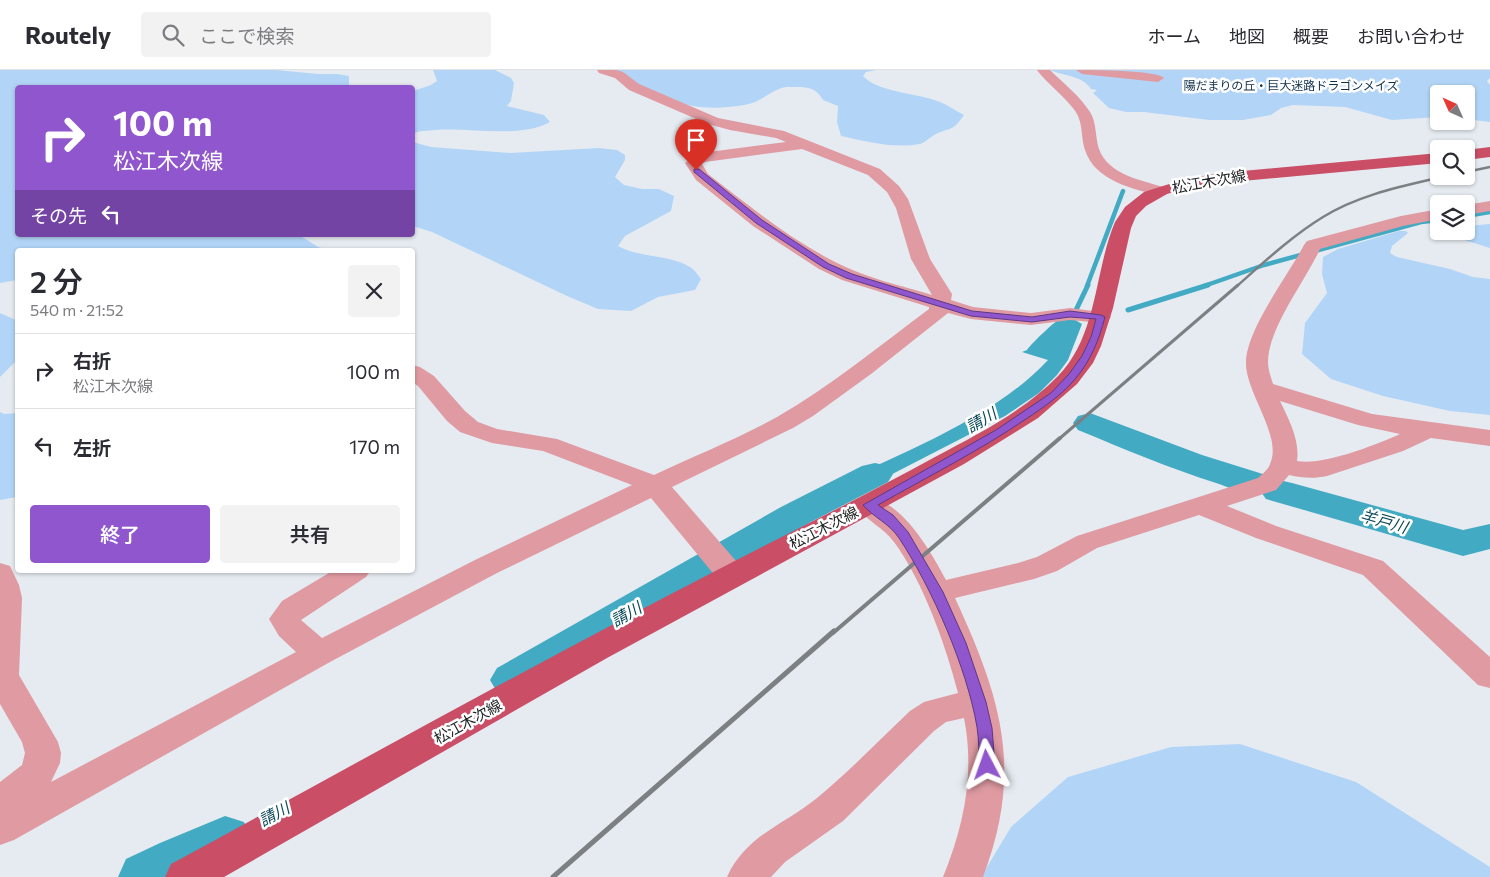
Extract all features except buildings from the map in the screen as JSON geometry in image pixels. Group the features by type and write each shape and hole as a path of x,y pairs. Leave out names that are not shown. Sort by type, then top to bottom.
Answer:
{"main road":[{"path":"1475,154 1490,152"},
{"name":"松江木次線","path":"186,877 721,563 869,505 999,432 1054,395 1073,376 1096,337 1122,227 1132,210 1148,197 1188,183 1221,178 1430,159"}],"street":[{"path":"0,828 319,654 487,566 784,423 851,379 939,311 942,294 919,256 910,222 900,198 885,180 874,172 779,134 712,121 650,95 634,87 619,75 603,70"},
{"path":"1043,70 1083,112 1086,118 1092,150 1100,163 1124,179 1161,191"},
{"path":"1082,70 1158,78"},
{"path":"805,144 701,158 692,163 702,177 759,222 826,265 849,276 941,303 971,314 1032,319 1070,314 1101,317"},
{"path":"1475,208 1490,206"},
{"path":"937,592 1024,572 1047,564 1087,542 1267,484 1283,466 1285,450 1282,437 1263,390 1256,362 1258,348 1264,333 1306,261 1312,246 1402,221 1430,216"},
{"path":"415,374 426,381 468,427 492,436 548,444 634,476 652,485 666,496 721,563"},
{"path":"1263,390 1282,393 1367,420 1426,431 1490,438"},
{"path":"1283,466 1300,470 1318,470 1394,446 1426,431"},
{"path":"869,505 888,518 904,535 937,592 959,643 985,728 987,765 982,818 963,877"},
{"path":"1202,506 1266,532 1373,568 1490,676"},
{"path":"0,573 5,584 7,599 3,615 0,647 1,672 8,690 41,744 43,754 40,770 33,778 0,800"},
{"path":"319,654 290,628 285,619 298,606 351,573"},
{"path":"747,877 755,865 771,850 830,810 922,721 936,711 950,706 978,702"}],"green space":[{"path":"0,70 276,70 349,76 349,85 15,85 15,237 302,237 322,248 15,248 15,280 0,283"},
{"path":"433,70 495,70 511,78 514,83 511,101 507,106 544,115 550,122 524,130 449,129 415,133 415,90 437,81"},
{"path":"611,70 876,70 866,72 863,76 879,86 943,103 964,115 955,126 921,143 900,146 880,144 841,136 837,122 838,106 823,100 812,89 787,87 749,104 709,108 676,102 645,89"},
{"name":"陽だまりの丘・巨大迷路ドラゴンメイズ","path":"1050,70 1490,70 1490,78 1487,81 1490,85 1490,122 1475,120 1475,85 1430,85 1430,118 1392,120 1345,107 1293,105 1281,108 1271,115 1243,120 1209,120 1144,112 1126,112 1109,108 1093,93 1097,90 1091,89 1083,81 1072,76"},
{"path":"415,143 431,147 510,153 599,148 617,150 625,155 625,160 615,177 624,185 642,189 659,189 674,196 671,211 625,236 618,246 635,253 681,263 696,272 701,279 695,290 658,297 631,311 598,309 432,232 415,227"},
{"path":"1490,224 1490,248 1465,240 1475,240 1475,225"},
{"path":"1399,231 1406,231 1408,233 1392,246 1390,253 1397,257 1450,269 1473,277 1490,279 1490,415 1450,411 1383,396 1331,379 1302,354 1305,323 1327,293 1322,274 1323,257 1338,249"},
{"path":"0,313 15,320 15,362 0,377"},
{"path":"0,412 4,414 15,413 15,497 0,500"},
{"path":"1240,744 1356,782 1490,867 1490,877 981,877 1011,827 1068,777 1171,747"}],"water":[{"path":"1072,318 1082,324 1068,360 1057,375 1039,393 1005,416 838,502 822,490 911,450 972,418 1000,400 1026,381 1048,360 1022,352 1027,350 1057,321"}],"waterway":[{"path":"1087,286 1123,191"},
{"path":"1475,214 1490,212"},
{"path":"1204,286 1264,265 1430,221"},
{"path":"1076,310 1088,285"},
{"name":"請川","path":"1128,310 1208,285"},
{"name":"羊戸川","path":"1090,423 1189,463 1253,483"},
{"name":"請川","path":"513,680 795,515 875,474"},
{"name":"羊戸川","path":"1279,491 1463,543 1490,536"},
{"name":"請川","path":"146,877 225,839"}],"railway":[{"path":"1475,170 1490,167"},
{"path":"1237,286 1289,241 1337,209 1398,187 1430,180"},
{"path":"1059,439 1238,285"},
{"path":"833,633 1060,438"},
{"path":"553,877 834,631"}],"route":[{"path":"696,170 702,177 759,222 826,265 849,276 941,303 971,314 1032,319 1070,314 1101,317 1096,337 1086,356 1073,376 1054,395 999,432 869,505 888,518 904,535 937,592 959,643 978,702 985,728 987,765"}]}
